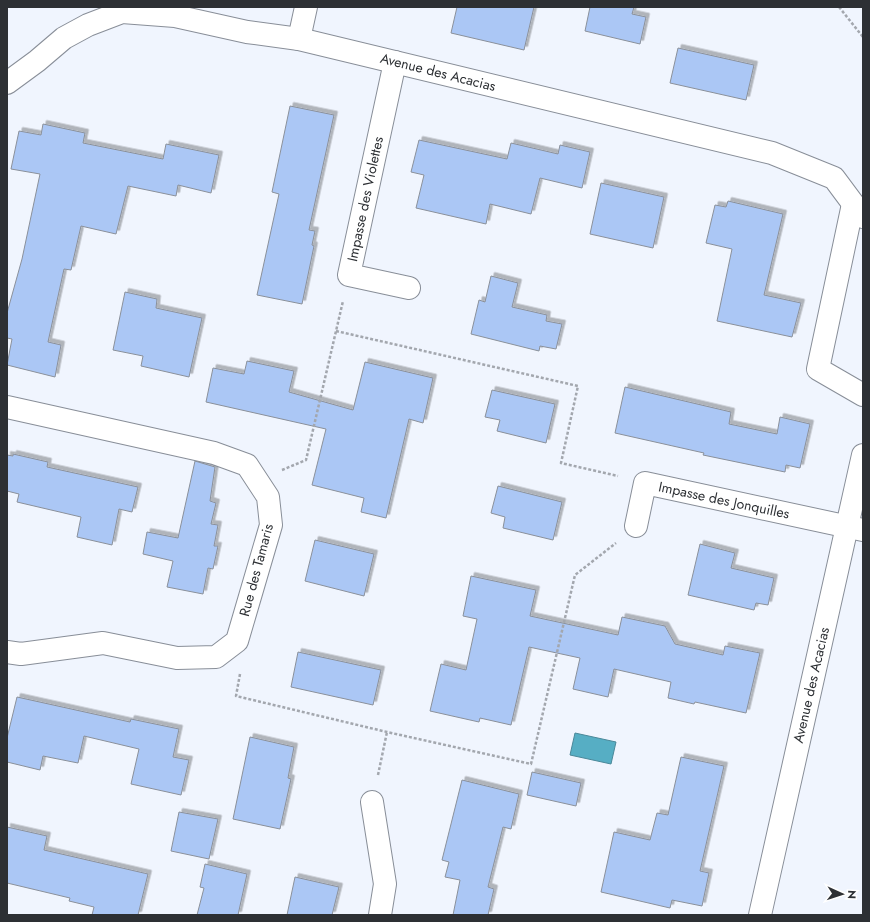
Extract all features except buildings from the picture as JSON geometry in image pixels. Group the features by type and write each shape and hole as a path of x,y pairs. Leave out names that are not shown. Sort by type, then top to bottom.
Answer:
{"street":[{"path":"299,39 306,7"},
{"name":"Avenue des Acacias","path":"7,83 37,61 64,38 88,24 122,12 175,16 247,32 299,39 772,153 834,178 858,211"},
{"name":"Impasse des Violettes","path":"395,62 349,275 409,288"},
{"path":"858,211 818,369 863,395"},
{"name":"Rue des Tamaris","path":"7,407 214,453 246,465 268,497 271,525 237,641 216,657 177,658 103,642 21,654 7,652"},
{"name":"Avenue des Acacias","path":"760,915 855,528 863,455"},
{"name":"Impasse des Jonquilles","path":"636,526 645,482 855,528"},
{"path":"372,802 384,884 380,915"}],"path":[{"path":"839,7 863,37"},
{"path":"282,470 306,460 349,275"},
{"path":"336,331 578,386 561,463 645,482"},
{"path":"241,669 236,696 531,764 575,575 636,526"},
{"path":"372,802 387,732"}],"water":[{"path":"575,733 616,742 611,764 570,755"}]}
